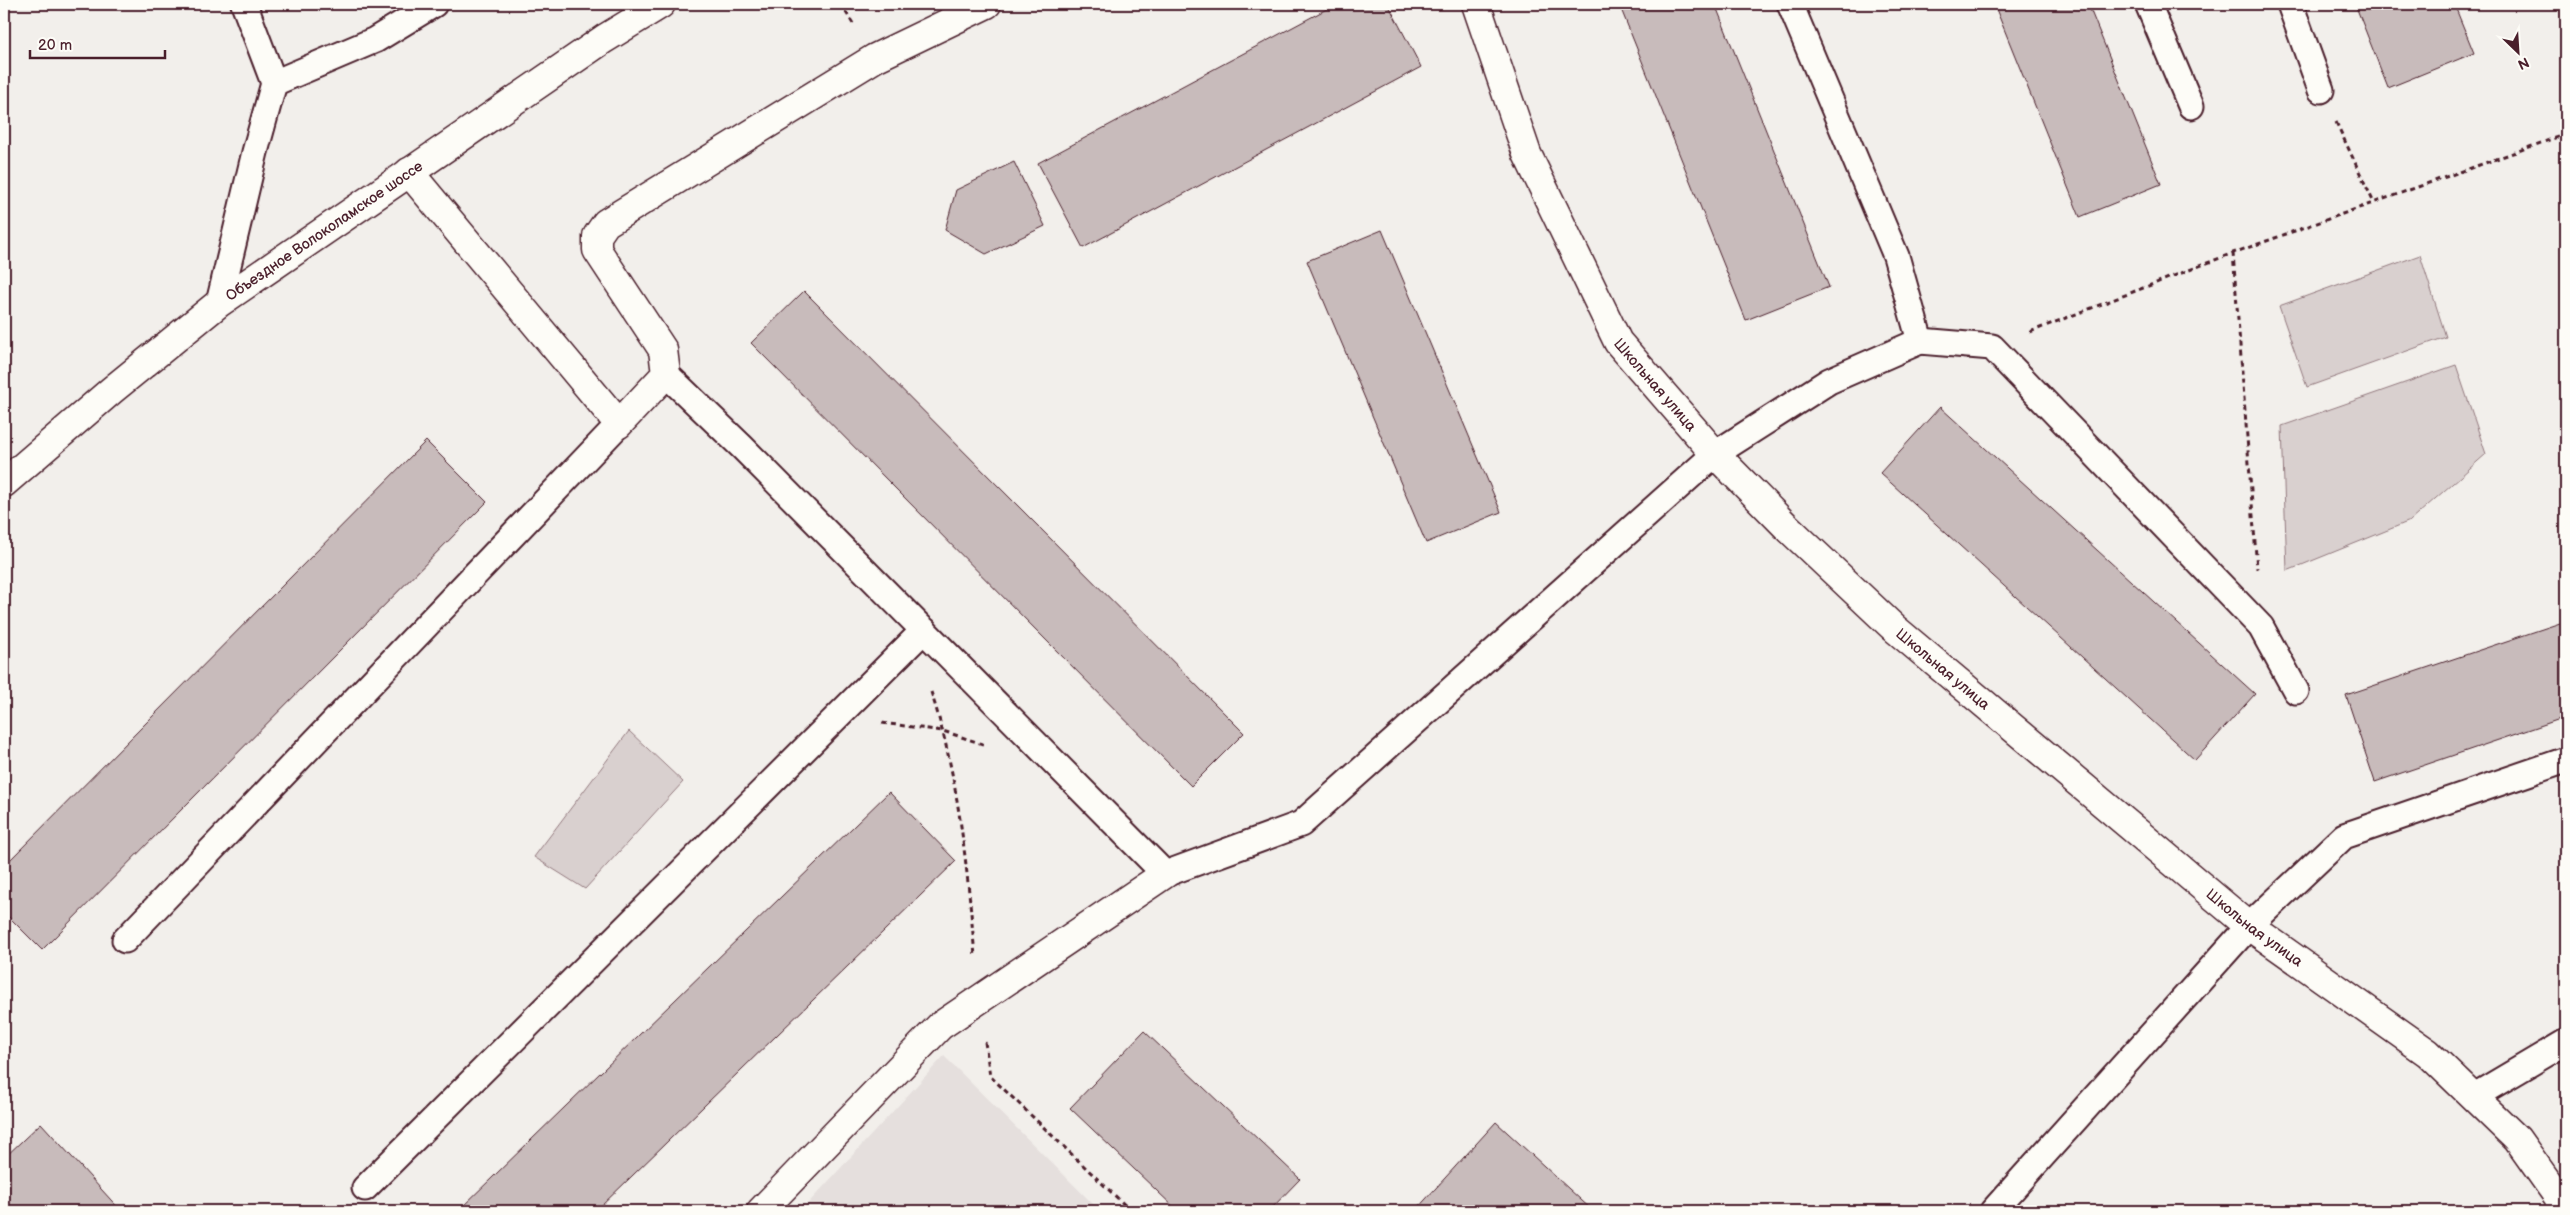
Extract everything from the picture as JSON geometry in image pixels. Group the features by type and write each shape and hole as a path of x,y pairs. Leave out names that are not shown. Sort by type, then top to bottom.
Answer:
{"street":[{"name":"Объездное Волоколамское шоссе","path":"4,483 112,390 219,303 604,40 661,4"},
{"path":"409,172 619,424 666,374 663,350 597,250 597,236 606,223 875,58 987,4"},
{"name":"Школьная улица","path":"1476,4 1527,154 1618,342 1715,454 1786,526 1894,628 2250,926 2428,1053 2517,1139 2566,1208"},
{"path":"760,1211 940,1026 1166,874"}],"lane":[{"path":"219,303 255,152 274,83 244,4"},
{"path":"274,83 375,40 434,4"},
{"path":"1790,4 1896,256 1920,341"},
{"path":"2148,4 2190,106"},
{"path":"2290,4 2321,90"},
{"path":"666,374 1166,874 1301,824 1715,454 1829,381 1920,341 1992,347 2261,628 2296,691"},
{"path":"125,940 619,424"},
{"path":"364,1188 924,630"},
{"path":"1993,1211 2250,926 2344,836 2566,760"},
{"path":"2473,1097 2566,1042"}],"path":[{"path":"2321,90 2374,203"},
{"path":"1992,347 2233,253 2566,134"},
{"path":"2233,253 2261,628"},
{"path":"878,723 943,731 990,746"}],"shaded area":[{"path":"2420,255 2446,337 2307,387 2279,306"},
{"path":"2456,365 2486,454 2410,521 2287,571 2282,426"},
{"path":"629,731 683,782 585,889 534,857"},
{"path":"944,1056 1100,1211 801,1211"}],"building":[{"path":"1336,4 1388,4 1421,67 1083,248 1038,163"},
{"path":"1619,4 1715,4 1829,287 1746,320"},
{"path":"1994,4 2088,4 2161,184 2080,217"},
{"path":"2355,4 2454,4 2474,53 2388,88"},
{"path":"1014,162 1045,226 986,254 945,230 956,190"},
{"path":"1382,230 1501,512 1426,543 1307,261"},
{"path":"804,291 1244,733 1191,786 751,343"},
{"path":"1940,407 2255,694 2195,760 1880,473"},
{"path":"426,441 487,502 42,950 4,912 4,866"},
{"path":"2566,621 2566,717 2375,782 2346,695"},
{"path":"889,792 956,861 596,1211 458,1211"},
{"path":"1144,1031 1300,1179 1269,1211 1178,1211 1070,1108"},
{"path":"1496,1122 1593,1211 1415,1211"},
{"path":"41,1123 121,1211 4,1211 4,1158"}]}
